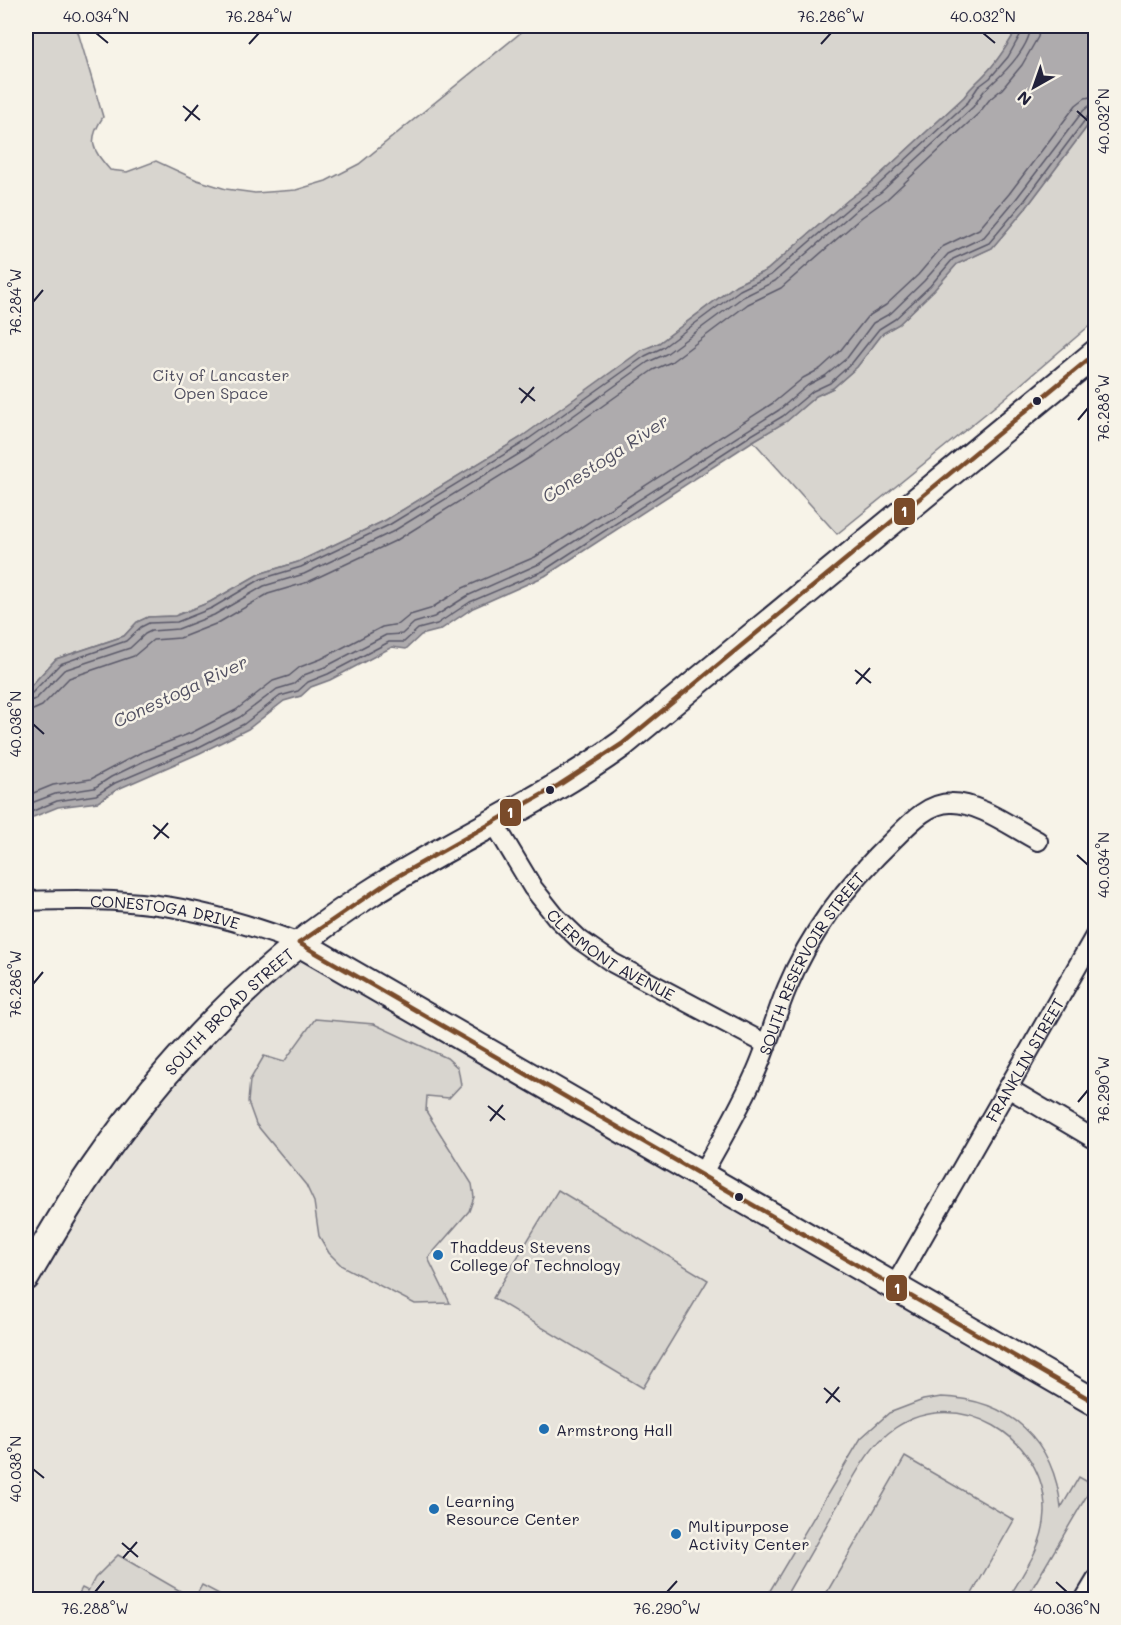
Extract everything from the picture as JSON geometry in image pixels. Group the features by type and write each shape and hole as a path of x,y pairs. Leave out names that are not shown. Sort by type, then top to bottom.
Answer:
{"main road":[{"name":"SOUTH BROAD STREET","path":"26,1277 93,1168 147,1096 190,1047 261,975 333,918 449,846 573,778 649,723 1095,353"},
{"path":"300,943 1095,1403"}],"street":[{"name":"SOUTH RESERVOIR STREET","path":"702,1174 739,1109 757,1070 788,986 804,954 841,896 864,868 925,812 938,804 969,804 1038,841"},
{"name":"CLERMONT AVENUE","path":"494,823 533,888 556,917 580,940 613,963 766,1044"},
{"name":"CONESTOGA DRIVE","path":"26,902 129,902 175,908 230,920 300,943"},
{"name":"FRANKLIN STREET","path":"894,1287 1095,934"},
{"path":"1008,1088 1095,1140"},
{"path":"1084,1599 1095,1580"}],"shaded area":[{"name":"Thaddeus Stevens College of Technology","path":"299,943 1095,1403 1095,1580 1084,1600 26,1599 26,1277 93,1168"}],"green space":[{"name":"City of Lancaster Open Space","path":"26,26 73,26 78,32 103,117 95,132 94,145 110,170 127,172 156,161 197,180 226,189 255,193 296,190 326,181 359,164 529,26 1019,26 996,62 964,97 872,182 767,270 736,285 659,343 642,351 520,438 386,520 298,562 259,574 210,602 175,616 148,617 137,622 124,636 56,659 26,691"},
{"path":"1095,116 1095,321 1005,398 837,534 753,441 787,421 816,396 833,388 857,367 883,333 899,324 957,264 992,248 1026,208"},
{"path":"315,1019 374,1024 447,1058 458,1068 461,1085 449,1098 427,1096 426,1111 472,1184 474,1197 469,1211 428,1258 450,1303 415,1304 342,1266 329,1253 319,1236 314,1202 306,1185 256,1124 248,1102 250,1080 264,1056 284,1062"},
{"path":"558,1190 708,1280 643,1388 493,1298"},
{"path":"941,1397 988,1406 1007,1415 1024,1428 1038,1444 1049,1462 1057,1484 1061,1508 1079,1477 1093,1485 1026,1599 1008,1599 1032,1558 1044,1524 1045,1512 1041,1485 1031,1461 1015,1441 994,1426 970,1416 945,1412 920,1416 895,1428 876,1445 855,1475 784,1599 765,1599 861,1438 889,1413 923,1400"},
{"path":"905,1457 1014,1520 969,1599 823,1599"},
{"path":"118,1555 194,1599 202,1585 223,1596 221,1600 76,1599 82,1588 88,1591 95,1578"}],"water":[{"name":"Conestoga River","path":"1019,26 1095,26 1095,116 1026,208 992,248 957,264 899,324 883,333 857,367 833,388 816,396 787,421 545,576 473,608 440,630 421,635 406,649 392,647 330,680 311,687 301,696 284,701 248,729 118,789 98,802 58,807 26,820 26,691 56,659 124,636 137,622 148,617 175,616 210,602 259,574 298,562 386,520 520,438 642,350 659,343 736,285 767,270 872,182 964,97 996,62"}],"transit line":[{"name":"1","path":"299,943 391,880 559,785 622,744 1096,353"},
{"name":"1","path":"299,943 1096,1403"}],"place":[{"name":"Thaddeus Stevens College of Technology","path":"438,1255"},
{"name":"Armstrong Hall","path":"544,1429"},
{"name":"Learning Resource Center","path":"434,1509"},
{"name":"Multipurpose Activity Center","path":"676,1534"}]}
